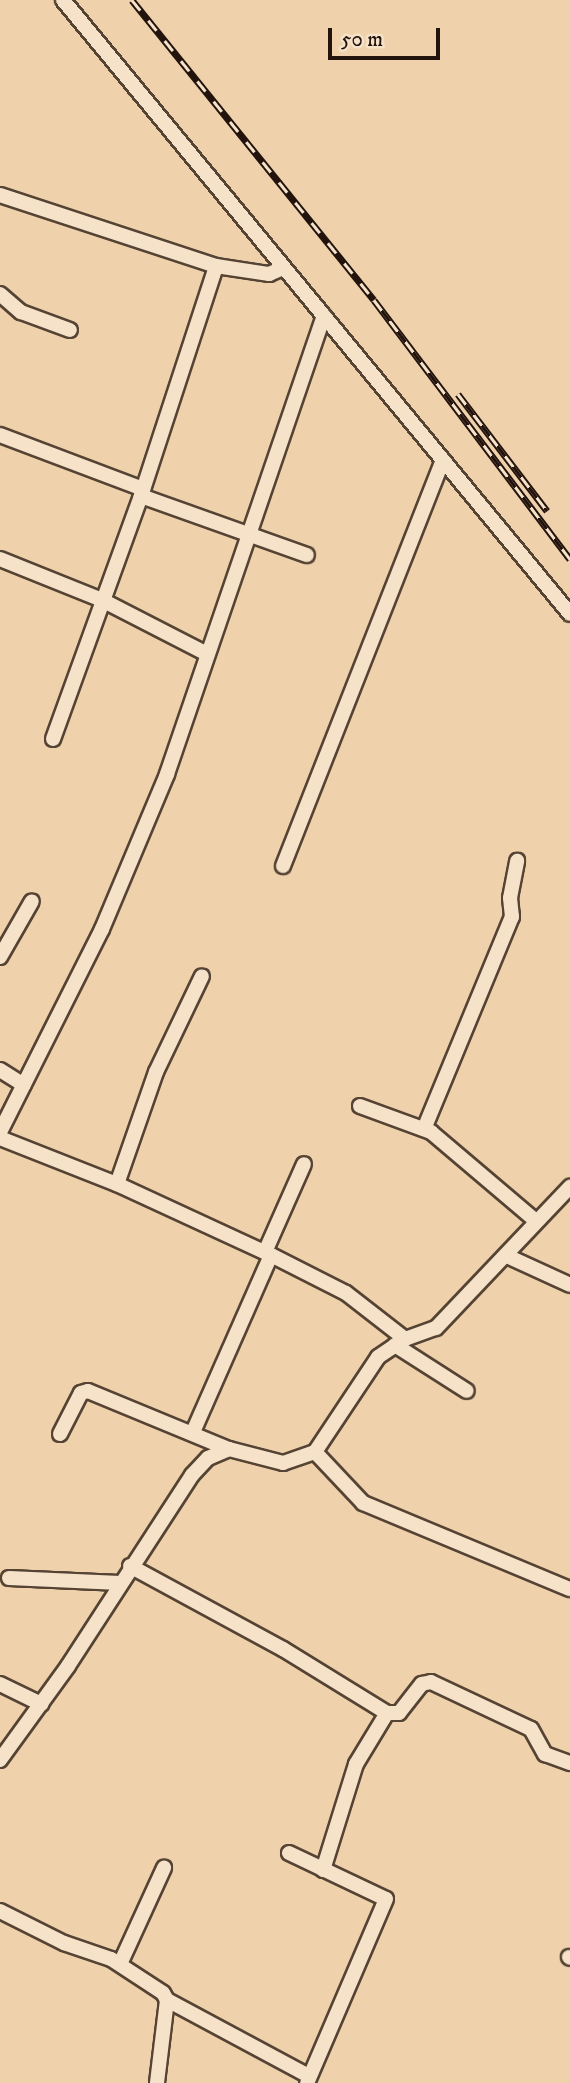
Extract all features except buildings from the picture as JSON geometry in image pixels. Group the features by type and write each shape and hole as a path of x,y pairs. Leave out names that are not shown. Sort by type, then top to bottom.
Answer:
{"street":[{"path":"63,0 570,614"},
{"path":"0,195 216,266 269,274 283,268"},
{"path":"53,739 142,492 216,266"},
{"path":"0,294 21,312 69,330"},
{"path":"0,1132 102,929 167,774 205,653 324,316"},
{"path":"0,435 307,555"},
{"path":"283,866 443,460"},
{"path":"0,559 102,600 205,653"},
{"path":"424,1129 512,917 510,898 517,862"},
{"path":"0,957 32,901"},
{"path":"117,1184 156,1072 202,976"},
{"path":"0,1070 24,1085"},
{"path":"360,1106 424,1129 536,1221"},
{"path":"0,1138 117,1184 268,1253 346,1293 400,1342 467,1391"},
{"path":"193,1432 304,1164"},
{"path":"60,1434 84,1391 193,1432 229,1449 282,1463 315,1452 378,1357 400,1342 436,1328 570,1187"},
{"path":"507,1255 570,1285"},
{"path":"0,1760 41,1704 192,1475 208,1458 229,1449"},
{"path":"315,1452 363,1503 570,1589"},
{"path":"130,1566 284,1649 387,1713 399,1713 422,1684 431,1682 531,1730 545,1754 570,1763"},
{"path":"9,1578 120,1583"},
{"path":"0,1684 41,1704"},
{"path":"323,1870 356,1764 387,1713"},
{"path":"0,1911 64,1943 120,1964 157,1988 167,2000 308,2080 386,1899 289,1853"},
{"path":"120,1964 164,1868"},
{"path":"157,2083 167,2000"}],"railway":[{"path":"132,0 374,300 570,559"},
{"path":"458,394 547,511"}]}
